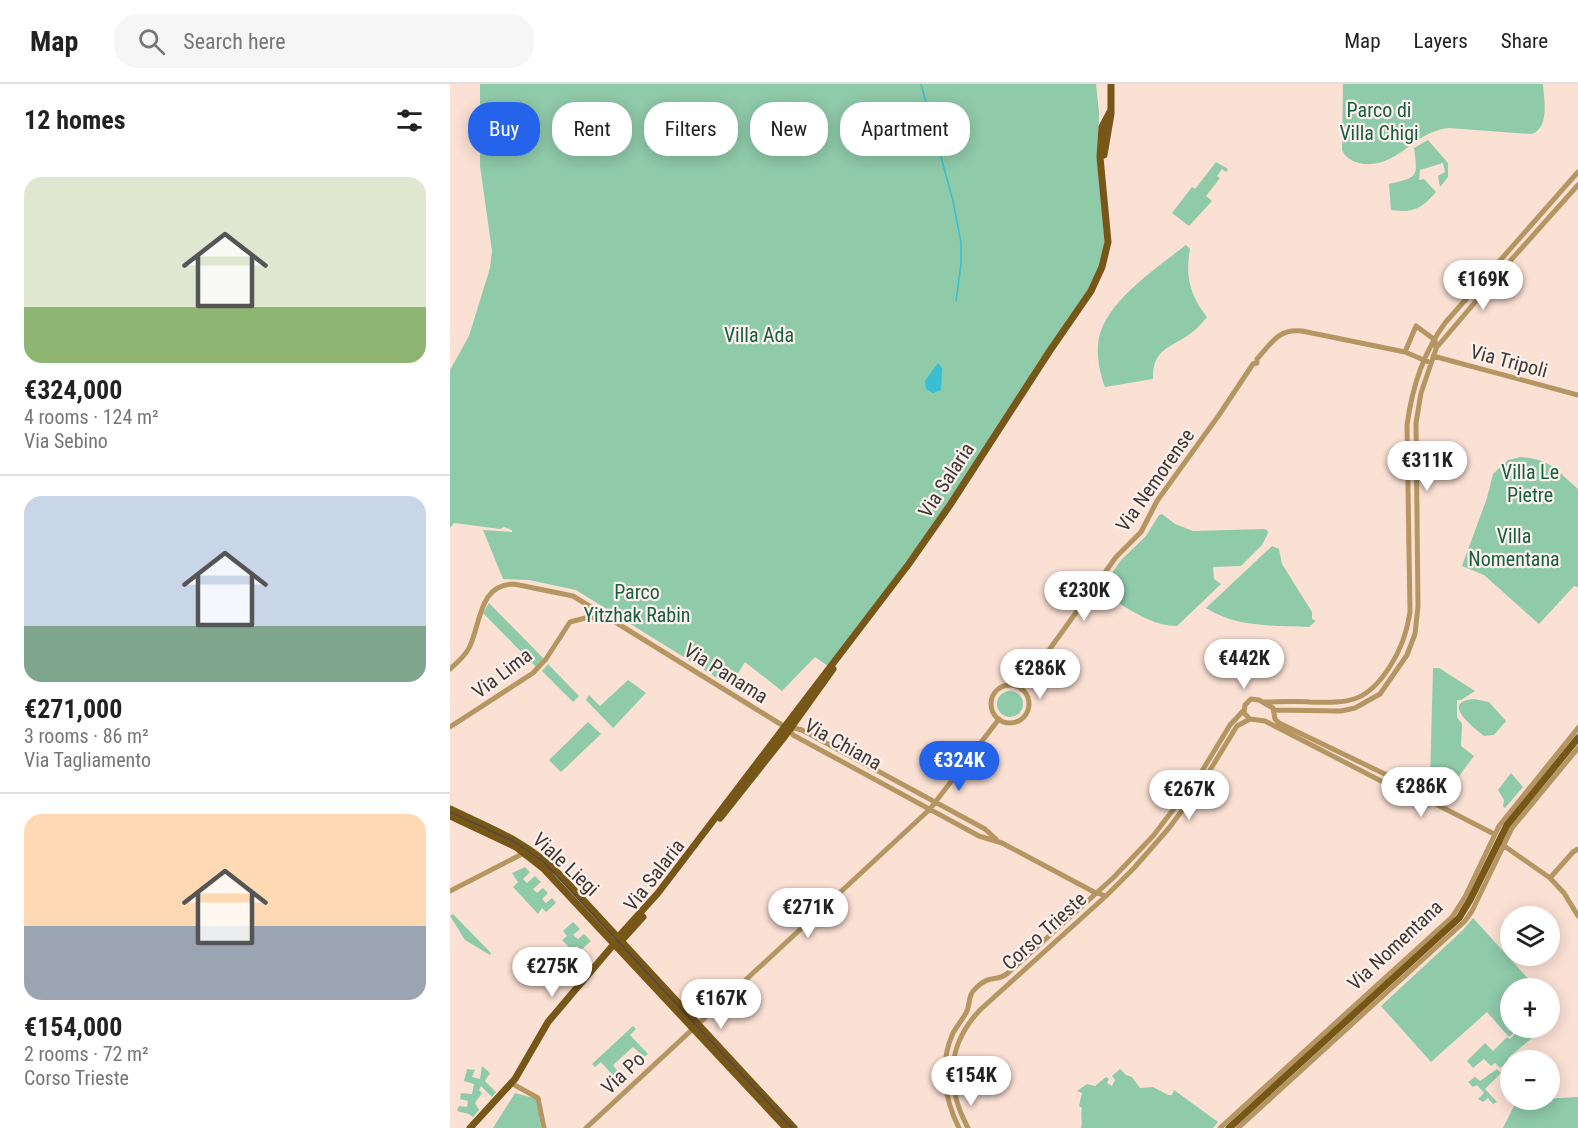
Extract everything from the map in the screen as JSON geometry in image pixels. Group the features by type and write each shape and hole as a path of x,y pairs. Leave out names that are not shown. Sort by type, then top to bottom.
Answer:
{"main road":[{"name":"Via Salaria","path":"470,1128 517,1077 548,1022 616,942 620,934 655,897 788,728 840,654 924,543 1045,358 1093,295 1103,278 1111,244 1100,157 1102,130 1110,110 1111,84"},
{"name":"Via Salaria","path":"788,728 830,675 840,654"},
{"name":"Via Nomentana","path":"1229,1128 1456,921 1470,900 1498,840 1516,813 1578,738"},
{"name":"Viale Liegi","path":"450,809 528,850 558,872 616,942 696,1027"},
{"name":"Viale Liegi","path":"450,816 528,850"},
{"path":"696,1027 786,1128"},
{"path":"696,1027 794,1128"}],"street":[{"path":"1578,172 1516,248 1453,314 1435,338 1424,360 1413,390 1407,425 1410,601 1406,636 1399,650 1374,688 1354,700 1333,703 1263,702 1251,699 1245,704 1244,710 1250,720 1265,721 1286,729 1420,791 1425,790 1430,793 1432,802 1498,840 1550,878 1564,893 1578,916"},
{"path":"1274,712 1286,709 1341,711 1360,706 1381,692 1407,655 1418,619 1415,430 1420,393 1433,356 1436,349 1508,257 1508,250 1516,248 1578,185"},
{"path":"1431,363 1405,352 1416,326 1435,338"},
{"name":"Via Nemorense","path":"1021,689 1116,557 1141,532 1154,505 1255,361 1277,336 1294,330 1405,352"},
{"path":"1435,338 1436,349"},
{"name":"Via Tripoli","path":"1433,356 1578,395"},
{"name":"Via Panama","path":"450,669 468,649 480,610 486,599 497,589 512,584 566,593 788,728"},
{"name":"Via Lima","path":"450,727 533,674 569,623 580,618 593,617 616,622"},
{"path":"1007,685 1021,689 1028,701 1024,715 1011,722 999,719 991,706 995,693 1007,685"},
{"path":"1263,702 1274,712 1278,722 1286,729 1415,800 1422,807 1432,802"},
{"name":"Corso Trieste","path":"959,1128 946,1095 945,1063 953,1034 967,1010 968,998 985,980 1008,973 1128,863 1163,823 1199,776 1228,728 1244,710"},
{"path":"1265,721 1271,719 1274,712"},
{"name":"Via Po","path":"586,1128 930,809 999,719"},
{"path":"796,720 802,730"},
{"name":"Corso Trieste","path":"968,1128 955,1095 953,1063 961,1035 981,1009 1134,868 1176,818 1214,765 1238,726 1250,720"},
{"name":"Via Chiana","path":"788,728 802,730 989,832 1002,843 1097,893"},
{"name":"Via Chiana","path":"788,728 793,735 930,809 986,839 1002,843"},
{"name":"Via Nomentana","path":"1238,1128 1461,926 1472,911 1507,814 1578,728"},
{"name":"Via Nomentana","path":"1220,1128 1452,917 1498,840 1520,818 1578,748"},
{"path":"1415,800 1420,791"},
{"path":"986,839 989,832"},
{"path":"1550,878 1578,849"},
{"path":"450,891 528,850"},
{"name":"Corso Trieste","path":"1097,893 1106,896"},
{"path":"511,1083 537,1097 540,1101 544,1128"}],"green space":[{"name":"Villa Ada","path":"480,84 1096,84 1099,112 1098,164 1105,248 1098,270 1084,297 1038,362 942,511 828,666 815,657 782,691 745,662 730,686 576,590 529,580 503,579 483,530 512,532 512,530 504,527 500,529 454,523 450,528 450,370 469,336 490,268 492,251 480,156 540,156 540,102 480,102"},
{"name":"Parco di Villa Chigi","path":"1343,84 1543,84 1545,105 1543,120 1537,131 1531,134 1449,128 1439,130 1423,137 1387,160 1375,164 1362,164 1350,159 1342,150"},
{"path":"1428,140 1448,163 1448,177 1440,187 1438,176 1445,172 1443,163 1420,170 1419,180 1424,179 1436,192 1426,202 1411,210 1391,210 1389,184 1406,180 1414,175 1416,165 1414,148"},
{"path":"1216,162 1228,169 1226,172 1222,169 1217,176 1220,178 1206,196 1212,201 1189,226 1172,213 1192,187 1195,189"},
{"path":"1186,245 1190,249 1188,268 1190,285 1196,301 1207,317 1192,332 1163,351 1155,362 1153,379 1105,387 1098,356 1101,330 1119,302 1132,289"},
{"name":"Villa Nomentana","path":"1520,457 1546,463 1578,489 1578,587 1574,586 1539,624 1484,575 1462,566 1487,498 1493,474 1508,460"},
{"path":"1162,514 1175,524 1193,531 1264,529 1268,533 1262,545 1241,566 1213,567 1214,579 1221,584 1177,626 1159,623 1134,612 1110,598 1103,586 1121,560 1146,536 1159,515"},
{"path":"1272,546 1279,549 1282,564 1312,612 1312,619 1316,621 1309,627 1256,624 1230,619 1206,608"},
{"path":"489,603 543,658 536,667 483,613"},
{"path":"548,664 579,696 573,702 542,671"},
{"path":"1433,668 1439,668 1475,691 1457,700 1457,717 1462,724 1461,746 1474,756 1447,792 1430,782"},
{"path":"628,680 646,693 613,728 586,700 589,695 600,706"},
{"path":"1010,691 1019,695 1023,704 1019,713 1010,717 1001,713 997,704 1001,695"},
{"path":"1474,699 1489,702 1506,721 1494,735 1484,736 1462,716 1459,705 1464,701"},
{"path":"588,722 601,734 561,772 549,760"},
{"path":"1511,773 1523,787 1505,808 1504,800 1498,790"},
{"path":"525,867 530,872 523,879 527,883 535,876 541,882 533,889 537,893 543,888 548,893 542,899 546,903 552,898 556,903 546,912 542,908 538,914 513,887 518,882 512,873"},
{"path":"453,914 491,953 490,955 465,940 450,916"},
{"path":"1473,918 1500,948 1500,966 1517,966 1528,978 1500,978 1500,1027 1487,1012 1431,1062 1381,1006"},
{"path":"573,922 580,929 573,935 578,939 584,934 591,941 581,950 577,946 572,950 562,940 567,936 563,931"},
{"path":"633,1026 636,1029 630,1035 648,1054 644,1057 633,1047 613,1065 622,1077 618,1081 601,1062 595,1067 592,1064"},
{"path":"1506,1038 1532,1038 1518,1050 1500,1050 1500,1068 1495,1063 1491,1066 1484,1059 1473,1068 1467,1061 1485,1043 1493,1051"},
{"path":"482,1066 490,1073 485,1081 496,1092 492,1097 481,1086 479,1090 482,1093 475,1103 479,1110 473,1117 457,1111 459,1106 467,1107 468,1101 460,1099 461,1093 472,1094 474,1084 464,1081 467,1069 475,1070 472,1077 480,1079"},
{"path":"1120,1069 1132,1077 1140,1088 1153,1087 1168,1095 1172,1095 1174,1090 1218,1122 1213,1128 1081,1128 1082,1108 1079,1106 1082,1093 1077,1091 1087,1084 1095,1086 1106,1077 1109,1079 1107,1083 1112,1086 1115,1080 1112,1076"},
{"path":"1497,1069 1500,1072 1485,1089 1497,1102 1493,1104 1488,1098 1483,1102 1478,1099 1484,1093 1477,1085 1473,1087 1468,1082 1475,1077 1480,1081"},
{"path":"515,1093 537,1099 541,1128 493,1128"},
{"path":"1578,1097 1578,1128 1503,1128 1512,1110 1560,1110 1560,1098"}],"water":[{"path":"938,363 942,368 941,390 933,393 926,389 925,381"}],"waterway":[{"path":"921,84 953,201 961,243 961,264 956,301"}],"tram line":[{"path":"450,812 515,842 544,862 792,1128"}],"park label":[{"name":"Villa Le Pietre","path":"1530,484"},
{"name":"Parco Yitzhak Rabin","path":"637,604"}]}
